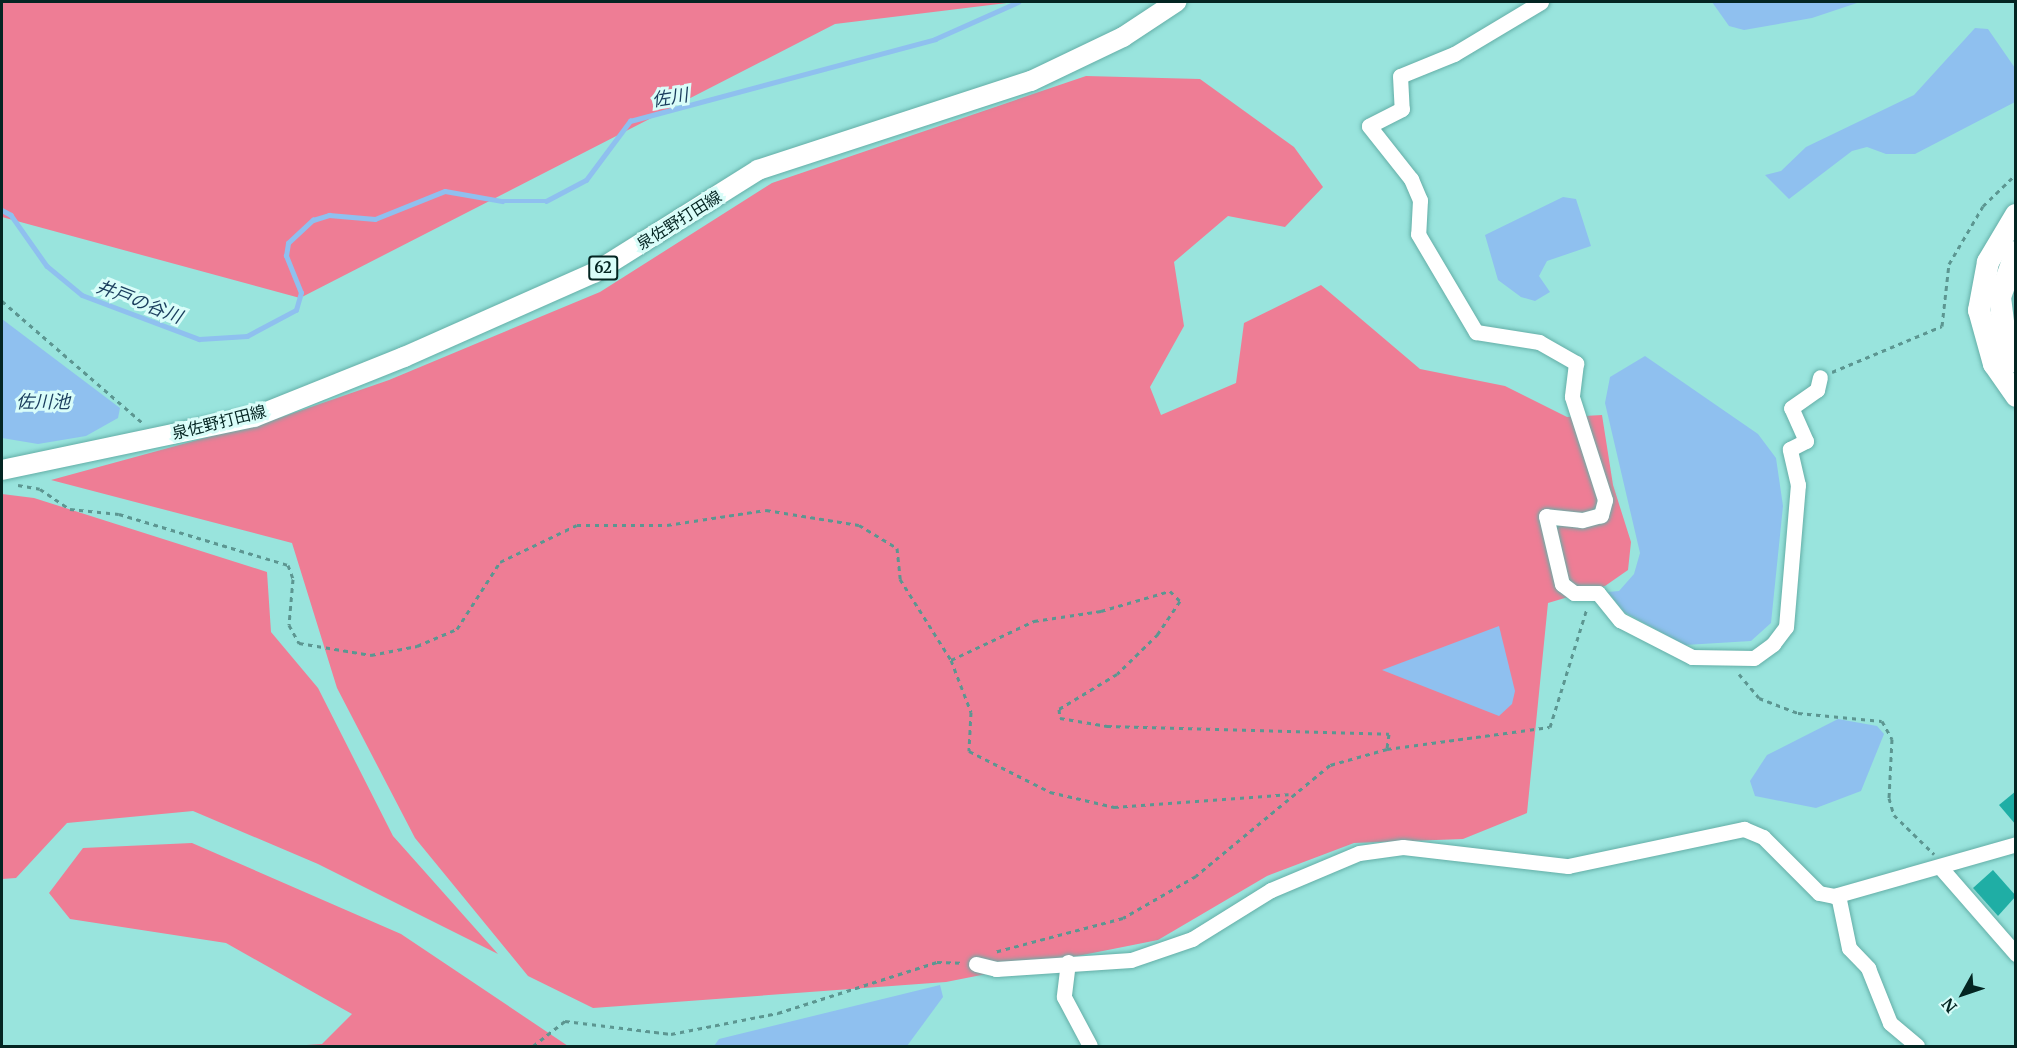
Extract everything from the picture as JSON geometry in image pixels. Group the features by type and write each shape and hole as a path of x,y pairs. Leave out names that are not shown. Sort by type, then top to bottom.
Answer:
{"highway":[{"path":"2016,215 1988,262 1979,310 1994,364 2016,396"},
{"path":"2016,252 2000,297 2004,332 2016,362"}],"main road":[{"name":"泉佐野打田線","path":"3,476 254,417 404,357 594,273 758,170 1031,81 1123,37 1176,2"}],"street":[{"path":"1541,2 1454,54 1400,76 1402,109 1369,126 1411,179 1420,200 1419,234 1476,332 1539,342 1576,363 1572,397 1605,500 1601,515 1582,520 1546,516 1562,584 1574,593 1598,593 1620,620 1692,657 1754,658 1773,645 1786,627 1797,497 1790,449 1806,441 1791,408 1817,390 1820,377"},
{"path":"976,964 996,969 1068,962 1131,960 1192,939 1282,885 1359,853 1403,847 1568,866 1744,828 1763,837 1819,892 1838,895 2016,844"},
{"path":"1940,867 2016,954"},
{"path":"1838,895 1849,948 1868,968 1890,1023 1917,1047"},
{"path":"1068,962 1064,998 1090,1047"}],"path":[{"path":"1820,377 1942,326 1949,264 1983,206 2016,174"},
{"path":"2,301 123,402 157,438"},
{"path":"3,476 40,489 70,509 119,514 267,555 288,565 293,579 288,625 299,643 371,655 417,646 457,629 500,562 577,525 667,525 766,510 814,515 859,525 897,548 900,579 951,660 971,712 969,751 1050,792 1114,807 1289,794"},
{"path":"951,660 1034,621 1101,611 1170,591 1180,601 1158,634 1117,674 1059,709 1060,718 1107,726 1389,734 1388,749"},
{"path":"533,1047 565,1021 671,1034 778,1014 938,962 976,964 987,954 1123,918 1196,876 1258,828 1289,794 1330,765 1388,749 1550,727 1575,661 1590,593"},
{"path":"1730,670 1759,698 1798,713 1882,721 1892,739 1889,798 1894,814 1932,849 1940,867"}],"shaded area":[{"path":"2,2 1015,2 835,24 300,298 2,217"},
{"path":"1086,76 1200,79 1294,147 1323,187 1285,227 1228,216 1174,262 1184,326 1150,387 1161,415 1236,383 1244,323 1321,285 1420,369 1505,386 1567,417 1602,415 1613,485 1631,542 1628,570 1605,586 1548,603 1527,813 1463,839 1354,843 1267,876 1158,940 946,982 593,1008 528,976 415,838 337,688 292,543 51,480 282,417 389,380 600,292 772,183"},
{"path":"2,494 34,498 267,572 271,632 318,688 393,836 498,954 318,864 193,811 67,823 16,878 2,879"},
{"path":"192,843 401,934 568,1046 291,1046 322,1044 352,1014 226,943 70,919 49,893 83,848"}],"water":[{"path":"1712,2 1860,2 1812,18 1744,30 1729,26"},
{"path":"1975,28 1988,29 2015,68 2015,102 1915,154 1886,154 1867,147 1852,151 1789,199 1765,175 1781,171 1806,147 1914,95"},
{"path":"1563,197 1576,199 1591,246 1547,261 1539,276 1550,292 1535,301 1521,297 1498,280 1485,235"},
{"name":"佐川池","path":"2,319 120,408 118,418 86,436 38,444 2,438"},
{"path":"1645,356 1758,434 1776,458 1783,506 1771,623 1751,641 1685,645 1624,612 1608,592 1619,591 1634,574 1640,553 1605,403 1610,377"},
{"path":"1499,626 1515,691 1512,704 1499,716 1382,670"},
{"path":"1838,719 1877,726 1884,734 1861,791 1816,808 1755,796 1750,781 1767,755"},
{"path":"940,985 943,997 907,1046 714,1046 719,1039"}],"building":[{"path":"2016,791 2016,825 1999,805"},
{"path":"1993,870 2016,896 1998,916 1973,888"}],"waterway":[{"name":"佐川","path":"2,210 11,215 47,266 82,295 199,339 247,336 296,310 301,293 286,256 288,243 313,220 329,215 375,219 445,191 502,201 546,201 586,180 630,121 935,39 1018,2"}],"water label":[{"name":"井戸の谷川","path":"139,302"}]}
